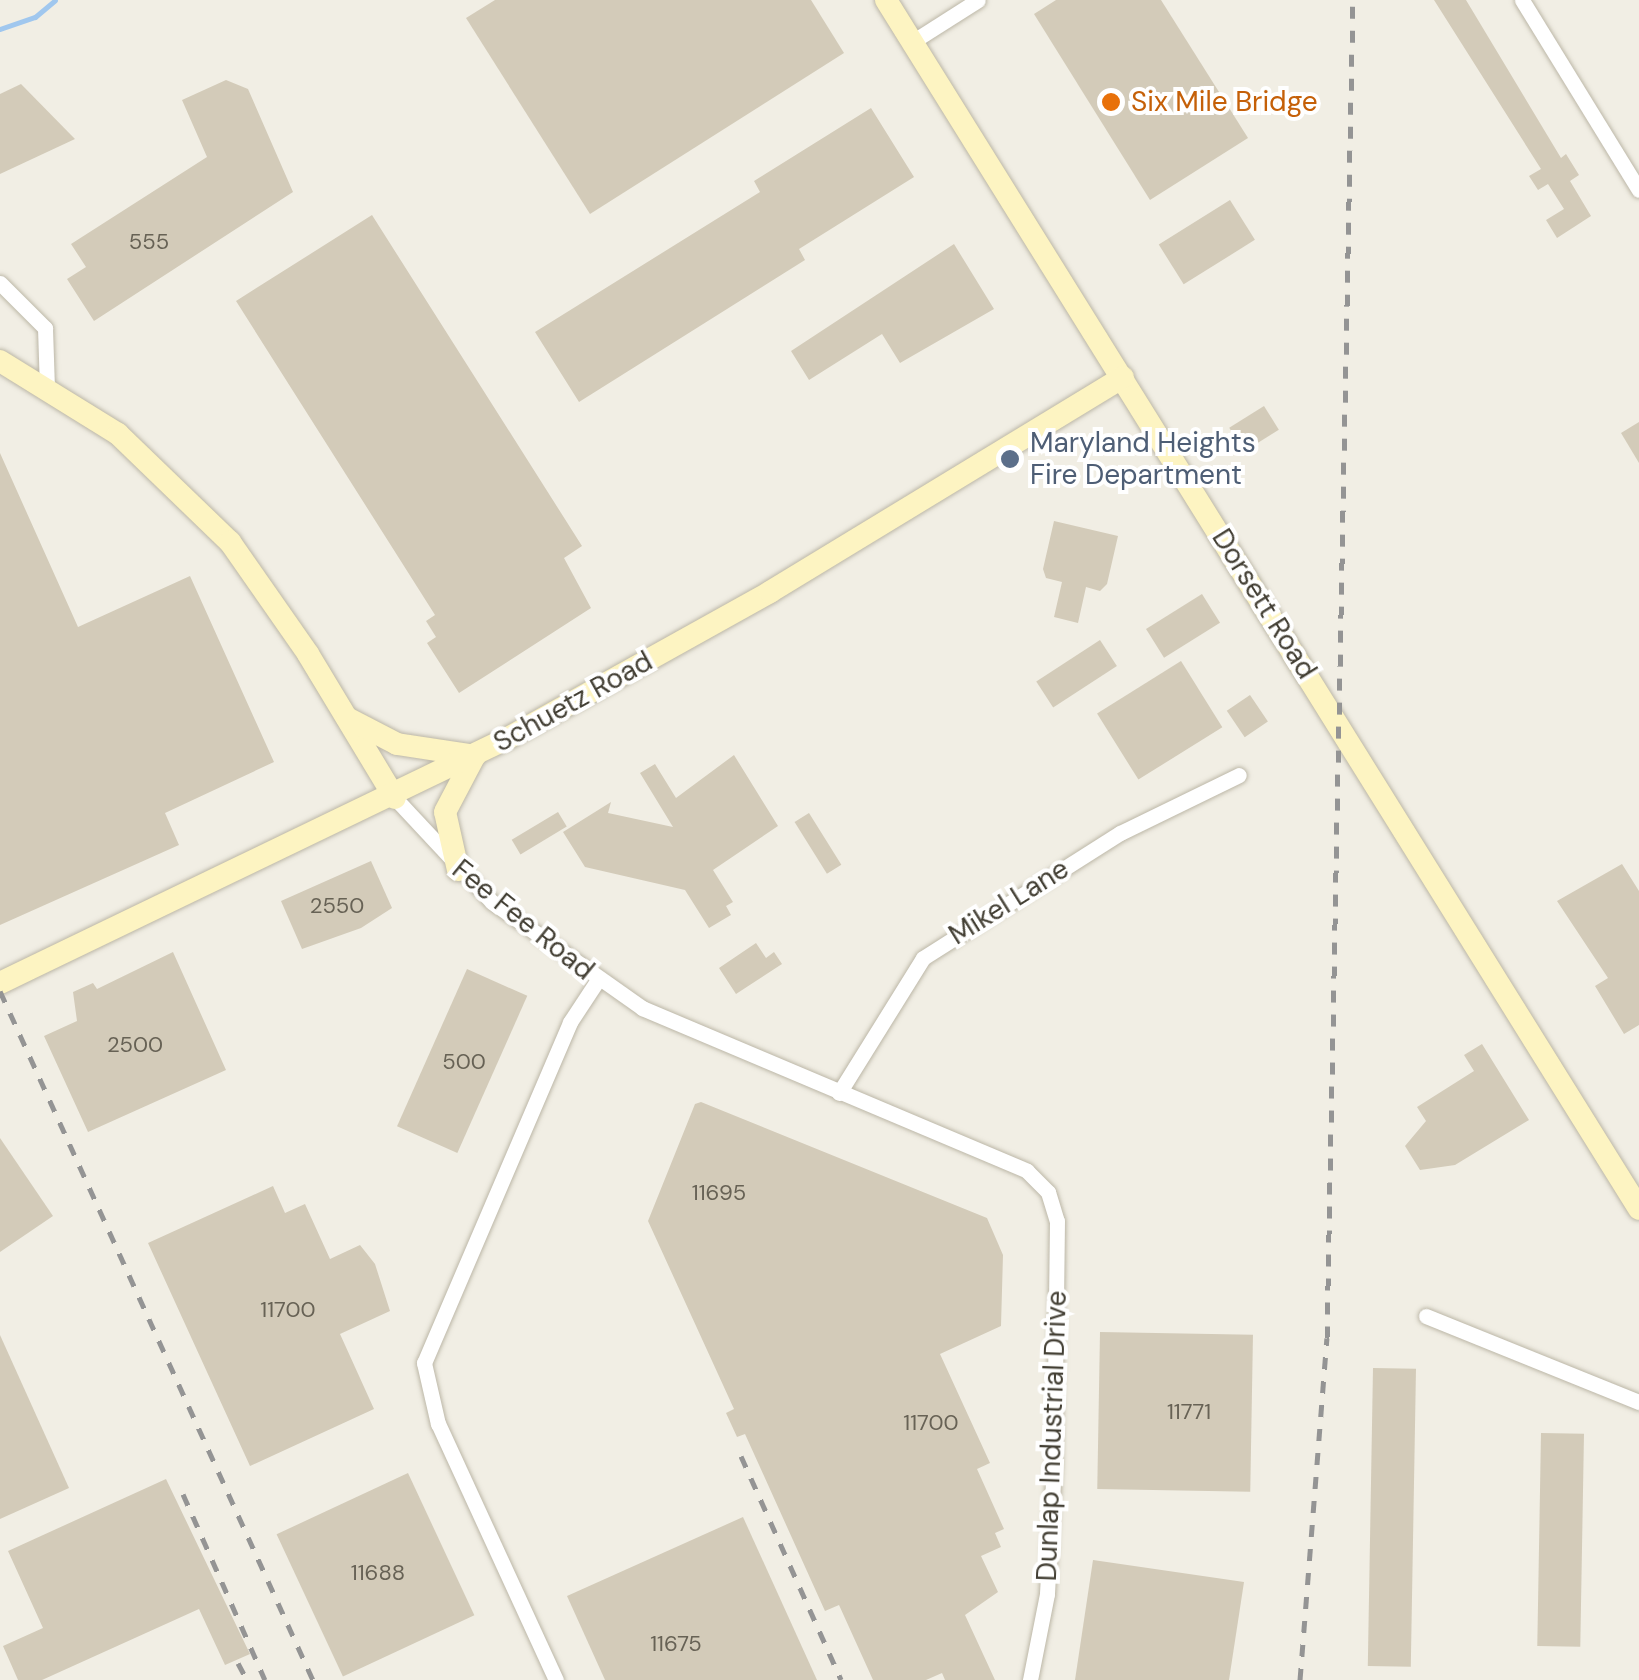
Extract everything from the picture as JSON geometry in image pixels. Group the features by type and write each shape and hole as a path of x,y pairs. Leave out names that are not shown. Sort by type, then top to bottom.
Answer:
{"main road":[{"name":"Dorsett Road","path":"886,0 1639,1209"},
{"name":"Fee Fee Road","path":"0,361 118,434 230,542 395,798"},
{"name":"Schuetz Road","path":"0,984 476,756 770,592 1122,376"},
{"path":"343,716 397,744 476,756 445,812 458,870"}],"street":[{"path":"912,42 978,0"},
{"path":"1522,0 1639,190"},
{"path":"0,284 46,328 46,387"},
{"name":"Mikel Lane","path":"839,1092 922,958 1120,833 1239,776"},
{"name":"Fee Fee Road","path":"395,798 458,870 597,981 705,1039 1027,1171 1048,1192"},
{"path":"556,1680 438,1424 424,1363 570,1022 597,981"},
{"name":"Dunlap Industrial Drive","path":"1030,1680 1047,1594 1054,1464 1056,1221 1048,1192"},
{"path":"1426,1316 1639,1402"}],"building":[{"path":"495,0 811,0 844,53 590,214 466,18"},
{"path":"1056,0 1161,0 1248,138 1150,200 1034,14"},
{"path":"1434,0 1466,0 1561,158 1566,154 1579,175 1570,181 1591,216 1557,238 1546,220 1564,209 1548,184 1538,190 1529,176 1541,169"},
{"path":"226,80 248,89 293,192 94,321 67,279 86,267 71,244 207,157 182,100"},
{"path":"21,84 75,139 0,174 0,94"},
{"path":"871,108 914,177 799,249 805,260 579,402 535,332 760,192 754,181"},
{"path":"1230,200 1255,240 1184,284 1159,245"},
{"path":"372,215 582,546 564,558 591,608 459,693 427,643 436,637 426,621 435,615 236,301"},
{"path":"954,244 994,309 900,363 882,334 809,380 791,351"},
{"path":"1264,406 1279,430 1244,451 1229,428"},
{"path":"1639,422 1639,463 1621,433"},
{"path":"0,453 78,627 190,576 274,762 165,813 179,845 0,925"},
{"path":"1054,521 1118,536 1107,584 1100,591 1086,587 1078,623 1054,617 1062,582 1046,578 1043,569"},
{"path":"1202,594 1220,623 1164,658 1146,629"},
{"path":"1100,640 1117,666 1053,707 1036,681"},
{"path":"1181,661 1222,727 1138,780 1097,713"},
{"path":"1250,695 1268,722 1245,737 1227,711"},
{"path":"734,755 778,826 713,870 733,902 726,906 731,915 709,928 685,890 585,867 563,832 611,802 608,813 673,827 640,773 655,764 676,798"},
{"path":"558,812 567,827 520,854 512,840"},
{"path":"809,813 841,865 827,874 795,822"},
{"path":"371,861 392,908 361,928 302,949 281,901"},
{"path":"1622,864 1639,891 1639,1025 1624,1034 1595,986 1608,978 1557,901"},
{"path":"756,943 766,958 774,952 782,964 736,994 719,968"},
{"path":"173,952 226,1070 88,1132 44,1036 77,1021 73,992 93,983 97,989"},
{"path":"467,969 527,996 457,1153 397,1126"},
{"path":"1482,1044 1529,1120 1455,1165 1420,1170 1405,1146 1426,1121 1417,1107 1474,1071 1464,1055"},
{"path":"701,1102 987,1218 1003,1255 1001,1326 940,1354 990,1463 977,1469 1004,1529 995,1533 1001,1547 981,1556 998,1592 965,1615 995,1680 945,1680 942,1673 926,1680 873,1680 839,1605 825,1611 745,1434 737,1437 726,1413 734,1409 648,1221 695,1104"},
{"path":"0,1138 53,1216 0,1252"},
{"path":"273,1186 285,1213 305,1204 330,1259 360,1245 375,1264 390,1311 340,1334 374,1409 250,1466 148,1243"},
{"path":"1100,1332 1253,1335 1250,1492 1097,1489"},
{"path":"0,1335 69,1488 0,1519"},
{"path":"1373,1368 1416,1369 1411,1667 1368,1666"},
{"path":"1541,1433 1584,1434 1580,1647 1537,1646"},
{"path":"408,1473 474,1615 343,1677 277,1534"},
{"path":"166,1479 250,1654 225,1665 199,1609 42,1680 18,1680 3,1646 43,1628 8,1551"},
{"path":"743,1517 817,1680 605,1680 567,1596"},
{"path":"1093,1560 1244,1582 1229,1680 1075,1680"}],"waterway":[{"path":"0,29 35,17 55,0"}],"railway":[{"path":"1300,1680 1327,1338 1353,0"},
{"path":"0,991 313,1680"},
{"path":"741,1456 841,1680"},
{"path":"183,1494 265,1680"},
{"path":"238,1663 247,1680"}],"place":[{"name":"Six Mile Bridge","path":"1111,102"},
{"name":"Maryland Heights Fire Department","path":"1010,459"}]}
